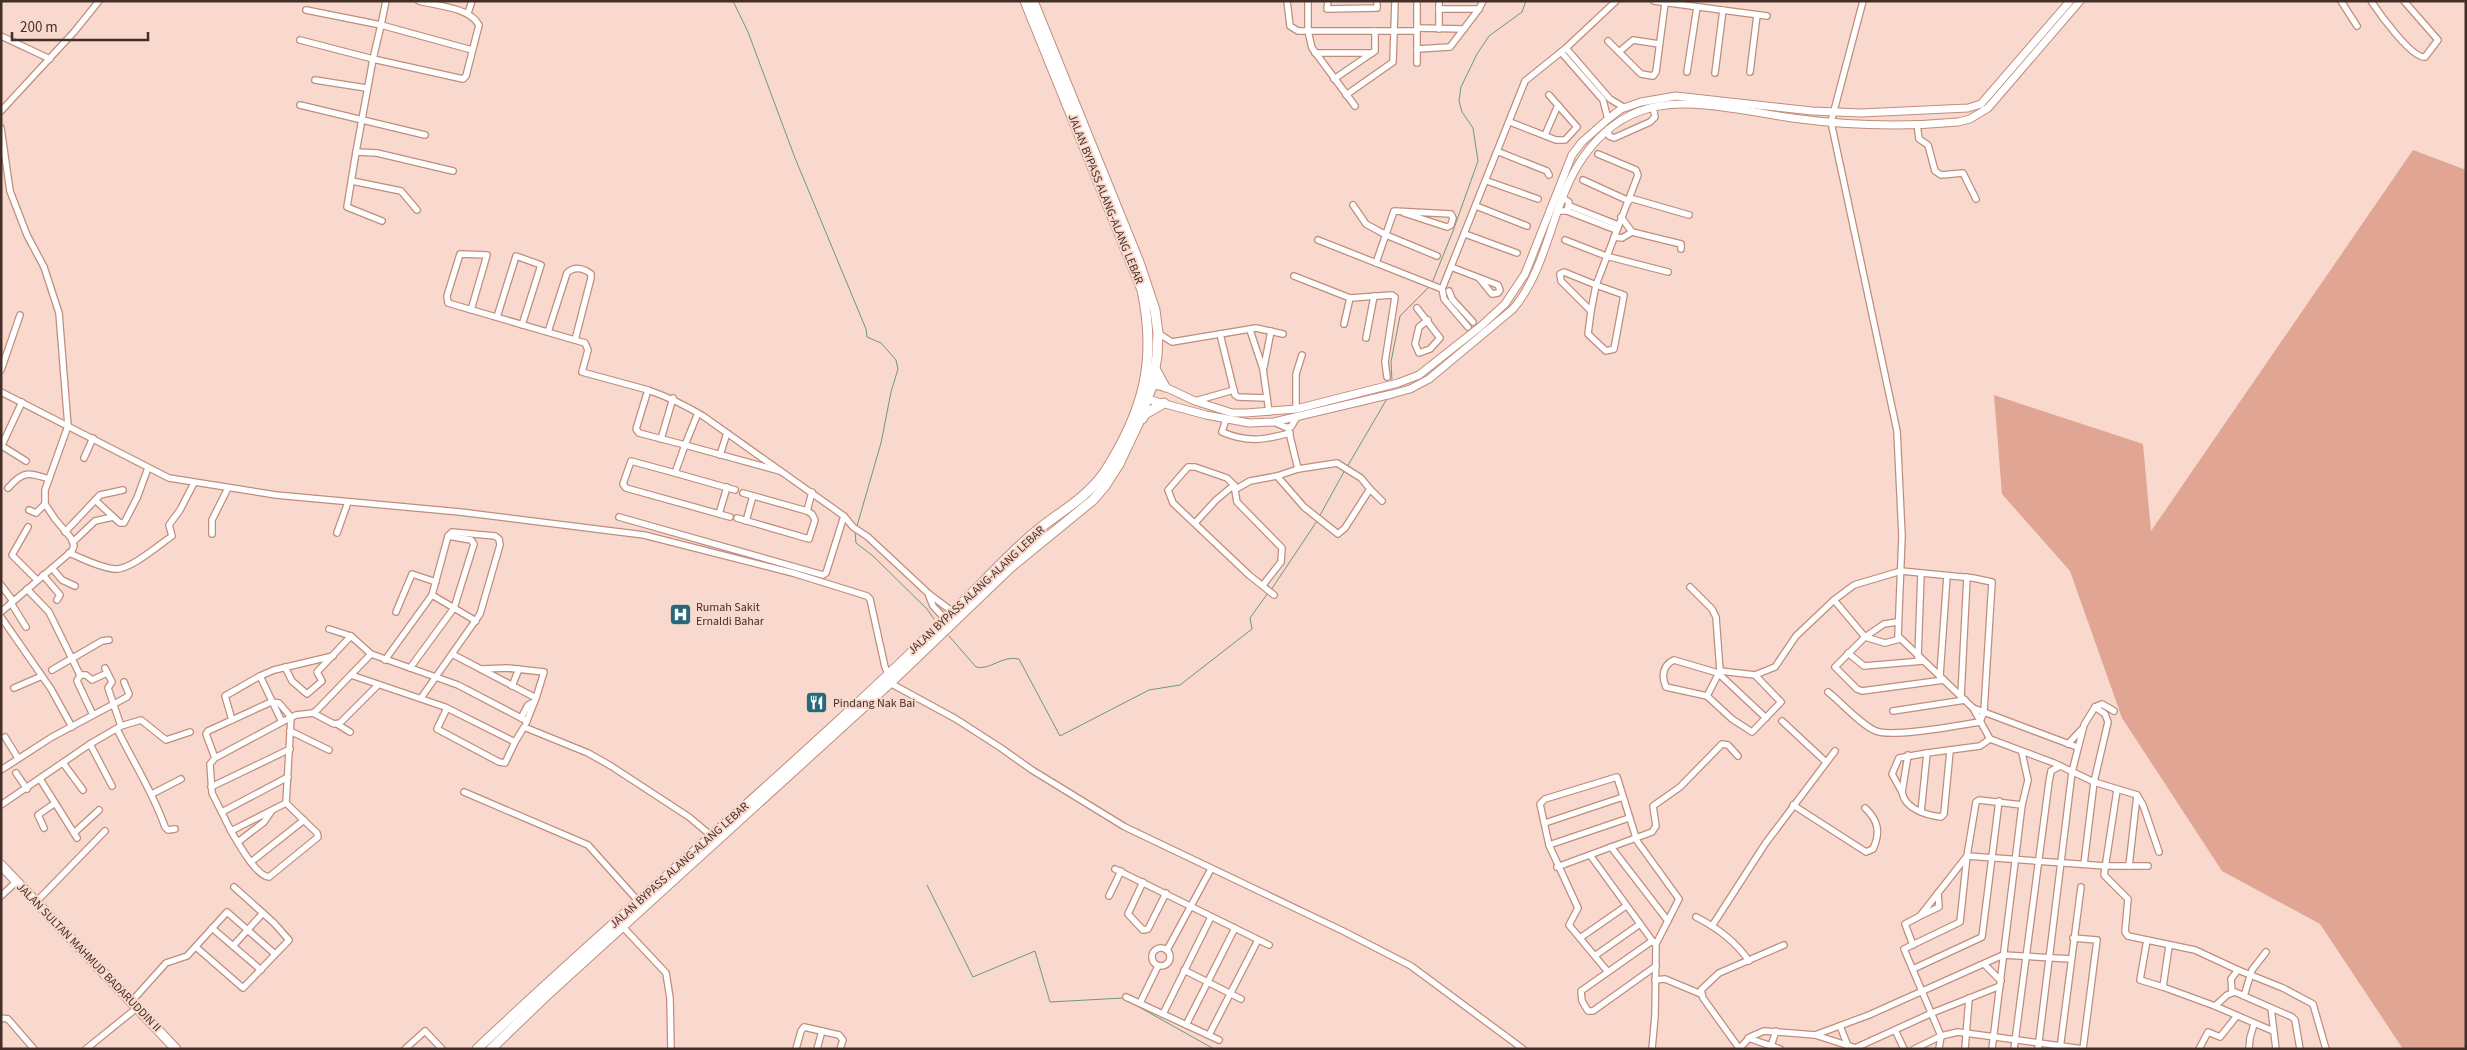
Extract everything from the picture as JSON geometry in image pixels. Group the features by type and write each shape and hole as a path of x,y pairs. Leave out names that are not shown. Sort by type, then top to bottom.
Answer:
{"highway":[{"name":"JALAN BYPASS ALANG-ALANG LEBAR","path":"1025,1 1142,290 1150,330 1148,385"},
{"name":"JALAN BYPASS ALANG-ALANG LEBAR","path":"491,1049 888,673 1092,500 1114,471 1138,424 1144,398 1155,368 1158,334 1155,310 1139,262 1033,1"},
{"path":"1155,368 1167,389"},
{"name":"JALAN BYPASS ALANG-ALANG LEBAR","path":"477,1049 541,988 890,683 943,627 953,612 1039,529 1083,497 1093,487 1122,442 1144,398"},
{"path":"1138,424 1146,414 1166,403"},
{"name":"JALAN SULTAN MAHMUD BADARUDDIN II","path":"2,867 176,1049"}],"street":[{"path":"1,111 50,59 99,1"},
{"path":"382,221 347,208 366,88 386,1"},
{"path":"300,40 459,80 466,76 479,25 468,13 419,1"},
{"path":"450,9 452,1"},
{"path":"468,13 472,1"},
{"path":"1287,1 1290,26 1298,31 1464,29"},
{"path":"1308,1 1308,31 1315,53 1355,106"},
{"path":"1328,1 1328,8 1377,8 1377,1"},
{"path":"1337,1 1337,8"},
{"path":"1346,95 1393,62 1395,1"},
{"path":"1417,1 1417,64"},
{"path":"1439,1 1439,29"},
{"path":"1417,49 1448,48 1479,10 1482,1"},
{"path":"1442,289 1499,152 1525,81 1564,50 1616,1"},
{"path":"1654,1 1767,16"},
{"path":"1863,1 1832,111 1831,122 1897,431 1902,536 1897,622 1900,639 1973,708 1990,739 2022,753 2060,766 2094,782 2138,795"},
{"path":"1148,385 1167,389 1195,401 1232,413 1268,412 1296,409 1393,384 1419,375 1471,335 1505,304 1524,274 1572,155 1582,142 1608,119 1625,108 1651,100 1676,96 1795,109 1861,113 1951,110 1979,105 2070,1"},
{"path":"1144,398 1249,423 1274,422 1410,389 1429,379 1513,309 1530,284 1573,175 1583,157 1608,129 1629,116 1653,107 1685,105 1831,122 1917,124 1958,122 1970,119 1988,108 2080,1"},
{"path":"2341,1 2356,26"},
{"path":"2371,1 2400,38 2419,56 2425,57 2438,40 2404,1"},
{"path":"1608,40 1641,74 1653,76 1656,72 1665,3"},
{"path":"1687,72 1697,8"},
{"path":"1439,9 1479,10"},
{"path":"306,10 381,25 472,50"},
{"path":"1715,73 1723,10"},
{"path":"1750,72 1757,15"},
{"path":"1334,79 1375,51 1376,31"},
{"path":"1,36 50,59"},
{"path":"1619,52 1633,40 1659,44"},
{"path":"1564,50 1616,104 1625,108"},
{"path":"1564,50 1603,100 1608,119"},
{"path":"1315,53 1372,53"},
{"path":"315,80 366,88"},
{"path":"1510,122 1562,141 1577,128 1549,95"},
{"path":"1606,109 1616,104"},
{"path":"300,105 425,135"},
{"path":"1545,135 1558,105"},
{"path":"1608,129 1610,136 1614,138 1650,122 1655,117 1653,107"},
{"path":"1917,124 1919,139 1928,145 1935,171 1941,174 1963,173 1976,199"},
{"path":"1,128 10,191 46,274 59,313 68,426 45,490 45,504 74,546 70,553 1,612"},
{"path":"356,152 377,153 453,171"},
{"path":"1499,152 1546,171 1549,175"},
{"path":"1591,312 1561,281 1560,274 1564,272 1596,285 1624,295 1614,349 1606,351 1588,334 1591,312 1596,285 1638,175 1636,170 1598,154"},
{"path":"1565,171 1573,175"},
{"path":"1582,180 1629,199 1690,215"},
{"path":"352,181 401,191 417,210"},
{"path":"1487,181 1538,200"},
{"path":"1564,198 1569,202 1568,208"},
{"path":"1353,205 1366,224 1386,236 1437,256"},
{"path":"1476,206 1527,226"},
{"path":"1558,212 1568,208 1617,228"},
{"path":"1376,263 1394,211 1451,214 1453,218 1451,225 1447,227 1404,212"},
{"path":"1621,217 1632,232 1681,244 1681,249"},
{"path":"1614,237 1622,238 1632,232"},
{"path":"1465,234 1517,253"},
{"path":"1318,240 1442,289 1468,327 1471,335"},
{"path":"1565,240 1606,256 1668,272"},
{"path":"471,310 487,255 460,254 447,296 448,303 497,318 575,340 588,346 582,372 674,398 727,432 844,516 929,594 953,612"},
{"path":"497,318 516,256 541,265 522,325"},
{"path":"1451,267 1479,278"},
{"path":"548,332 567,273 573,269 583,270 591,274 591,278 575,340"},
{"path":"1294,276 1350,298 1392,295 1396,301 1385,362 1387,377 1393,384"},
{"path":"1449,291 1450,301 1473,322 1481,326"},
{"path":"1366,338 1374,296"},
{"path":"1344,324 1350,298"},
{"path":"1416,308 1428,320 1440,337 1433,348 1419,353 1415,344 1419,327 1428,320"},
{"path":"1,370 20,315"},
{"path":"1468,327 1473,322"},
{"path":"1158,334 1172,342 1256,328 1283,334"},
{"path":"1250,330 1264,369 1268,412"},
{"path":"1264,369 1271,331"},
{"path":"1220,334 1234,390 1238,397 1267,398"},
{"path":"1433,348 1442,358"},
{"path":"1296,409 1296,374 1302,355"},
{"path":"1378,388 1387,377"},
{"path":"1166,403 1167,389"},
{"path":"648,390 636,429 639,433 787,474"},
{"path":"1195,401 1234,390"},
{"path":"1,392 169,478 276,496 460,512 644,535 794,574 867,596 870,599 888,673"},
{"path":"1350,395 1351,403"},
{"path":"1341,397 1342,406"},
{"path":"661,439 674,398"},
{"path":"22,402 2,447 26,461"},
{"path":"675,473 698,413"},
{"path":"1226,419 1222,432 1257,441 1289,430 1296,417"},
{"path":"1274,422 1289,430 1298,469"},
{"path":"720,455 727,432"},
{"path":"84,458 93,438"},
{"path":"730,516 626,488 623,484 631,461 735,490"},
{"path":"1194,523 1216,500 1235,487 1250,481 1327,463 1337,462 1345,466 1382,500"},
{"path":"95,500 122,524 126,521 148,468"},
{"path":"1264,586 1281,562 1282,548 1237,502 1235,487 1223,476 1188,468 1171,485 1168,493 1174,503 1258,582 1273,594"},
{"path":"8,488 18,477 26,474 49,479"},
{"path":"1277,476 1320,522 1335,534 1341,534 1370,489"},
{"path":"70,553 99,566 114,569 124,568 172,536 169,525 180,510 194,483"},
{"path":"720,514 728,487"},
{"path":"212,534 212,520 228,488"},
{"path":"65,532 104,493 123,490"},
{"path":"807,511 812,492"},
{"path":"737,518 809,539 814,520 812,514 807,511 743,493"},
{"path":"746,521 753,496"},
{"path":"337,533 348,502"},
{"path":"29,510 36,512 45,504"},
{"path":"619,518 823,575 826,573 844,516"},
{"path":"73,542 96,521 113,517"},
{"path":"28,527 12,555 37,580"},
{"path":"385,660 432,595 448,536 452,532 467,532 494,536 500,541 498,553 476,620 421,698"},
{"path":"410,668 454,608 474,544 470,540 448,536"},
{"path":"52,568 62,580 71,582 75,586"},
{"path":"1755,675 1781,702 1750,732 1707,696 1666,687 1663,678 1665,668 1674,660 1719,672 1755,675 1774,667 1796,636 1834,600 1854,585 1900,572 1992,582 1984,711 1980,722"},
{"path":"396,612 412,574 436,582"},
{"path":"1921,574 1921,659"},
{"path":"43,576 60,595 57,600"},
{"path":"1942,677 1946,576"},
{"path":"1963,698 1967,578"},
{"path":"1,585 26,626"},
{"path":"1690,587 1712,609 1716,617 1719,672 1707,696"},
{"path":"27,589 49,612 74,660 80,675 77,681 93,715"},
{"path":"929,594 943,627"},
{"path":"432,595 476,620"},
{"path":"1834,600 1865,637 1885,643 1900,639"},
{"path":"1,617 42,676 72,727"},
{"path":"1897,622 1884,624 1865,637 1835,667 1860,691 1942,677"},
{"path":"329,629 352,636 371,654 458,685 524,722 588,753 670,804 714,838"},
{"path":"317,672 352,636"},
{"path":"52,670 74,660 102,641 108,640"},
{"path":"1848,653 1864,666 1921,659"},
{"path":"313,713 371,654"},
{"path":"452,654 535,700"},
{"path":"232,720 225,696 260,676 285,667 332,656"},
{"path":"285,667 292,681 307,694 322,681 310,661"},
{"path":"447,708 437,729 499,762 505,763 535,700 544,672 518,669 480,669"},
{"path":"512,686 518,669"},
{"path":"80,675 86,675 92,680 106,671 112,682 108,688 115,704 119,727 128,753 152,794 165,827 168,830 175,829"},
{"path":"1719,672 1766,718"},
{"path":"351,675 377,686 421,698 447,708 515,742"},
{"path":"14,688 42,676"},
{"path":"260,676 282,722"},
{"path":"1,770 18,758 129,695 124,682"},
{"path":"890,683 956,719 1032,770 1125,827 1406,963 1523,1049"},
{"path":"337,724 377,686"},
{"path":"1828,692 1870,728 1881,733 1980,722"},
{"path":"1893,711 1963,698"},
{"path":"215,758 206,734 271,702 279,703 291,717 286,803"},
{"path":"2068,744 2082,729 2095,707 2102,704 2114,711"},
{"path":"2084,864 2094,782 2108,722 2105,714 2095,707"},
{"path":"1973,708 2077,747"},
{"path":"286,803 318,837 269,877 262,874 251,862 232,832 211,787 210,764 215,758 291,717 304,712 313,713 350,732"},
{"path":"1,806 90,744 119,727 140,720 166,740 190,732"},
{"path":"1782,721 1826,762"},
{"path":"2038,1046 2072,772 2082,729"},
{"path":"290,731 329,750"},
{"path":"5,737 18,758"},
{"path":"1950,751 1943,815 1940,818 1921,812 1908,803 1892,774 1899,758 1908,755 1980,746 1990,739"},
{"path":"90,744 112,786"},
{"path":"1558,867 1650,833 1656,828 1652,809 1654,805 1680,787 1722,744 1728,745 1738,756"},
{"path":"211,787 290,749"},
{"path":"1712,926 1793,804 1834,751"},
{"path":"1921,812 1927,753"},
{"path":"1992,1049 2022,805 2028,780 2022,753"},
{"path":"1902,792 1908,755"},
{"path":"63,763 83,790"},
{"path":"2014,1049 2050,773 2060,766"},
{"path":"16,773 27,789"},
{"path":"222,812 288,777"},
{"path":"1608,972 1569,923 1578,909 1549,845 1540,804 1545,799 1617,777 1636,839 1678,897 1678,902 1654,943 1608,972 1581,992 1585,1006 1590,1012 1656,966"},
{"path":"40,779 76,836 99,810"},
{"path":"152,794 181,779"},
{"path":"2117,790 2105,878 2128,899 2125,932 2128,936 2169,946 2196,950 2238,970 2283,988 2313,1004 2326,1049"},
{"path":"464,792 588,845 639,902"},
{"path":"2138,795 2159,852"},
{"path":"2129,866 2138,795"},
{"path":"1545,823 1623,797"},
{"path":"1939,1049 1941,1036 1904,950 1960,922 1975,803 1979,800 2022,805"},
{"path":"1913,969 1982,938 1999,801"},
{"path":"44,828 38,815 55,803"},
{"path":"232,832 286,803"},
{"path":"1793,804 1866,852 1874,846 1878,831 1874,817 1865,808"},
{"path":"238,842 264,822 271,811"},
{"path":"1549,845 1629,818"},
{"path":"251,862 304,820"},
{"path":"36,902 106,831"},
{"path":"1611,847 1668,921"},
{"path":"1590,855 1654,943 1656,966 1652,1049"},
{"path":"1967,856 2106,866 2148,866"},
{"path":"1912,945 1904,925 1920,916 1967,856"},
{"path":"1167,950 1211,869"},
{"path":"1109,896 1118,870 1269,946"},
{"path":"1,896 16,882"},
{"path":"1142,882 1128,914 1143,930 1148,930 1166,893"},
{"path":"196,947 243,988 290,938 234,887"},
{"path":"2060,1047 2081,887"},
{"path":"1580,938 1626,906"},
{"path":"86,1049 135,1004 166,964 183,958 196,947 227,912 275,954"},
{"path":"233,946 263,913"},
{"path":"1163,1014 1211,916"},
{"path":"1696,917 1712,926 1739,948 1749,961"},
{"path":"1596,955 1640,924"},
{"path":"622,926 666,973 670,998 671,1049"},
{"path":"212,928 260,970"},
{"path":"1186,1025 1235,928"},
{"path":"1914,1049 1953,1032 1968,1032 2016,1039 2038,1046 2083,1049 2097,940 2073,938"},
{"path":"1209,1035 1258,940"},
{"path":"2147,940 2140,980 2163,986 2273,1031"},
{"path":"1701,994 1703,986 1719,974 1784,945"},
{"path":"2163,986 2169,946"},
{"path":"1161,948 1167,950 1170,956 1169,962 1164,966 1158,966 1153,962 1153,953 1161,948"},
{"path":"2244,996 2250,975 2266,952"},
{"path":"1815,1036 1985,965 2003,955 2071,959"},
{"path":"1985,965 2000,983"},
{"path":"1140,1003 1158,966"},
{"path":"1184,970 1241,999"},
{"path":"2232,992 2231,979 2238,970"},
{"path":"1655,980 1665,979 1701,994 1739,1048 1748,1038 1760,1032 1776,1031 1815,1036 1853,1048 2000,983"},
{"path":"2215,1006 2232,992"},
{"path":"2232,992 2294,1019 2300,1049"},
{"path":"1126,997 1219,1040"},
{"path":"1965,1049 1968,1032 1969,998"},
{"path":"2271,1008 2276,1049"},
{"path":"2199,1049 2208,1032 2220,1037 2236,1017"},
{"path":"1,1018 8,1020 34,1049"},
{"path":"2249,1049 2254,1024"},
{"path":"1840,1026 1853,1048"},
{"path":"796,1049 804,1027 842,1037 840,1049"},
{"path":"1895,1030 1904,1049"},
{"path":"405,1049 425,1031 442,1049"},
{"path":"817,1049 822,1031"},
{"path":"1771,1046 1776,1031"},
{"path":"1748,1038 1780,1049"},
{"path":"1869,1041 1870,1049"}],"shaded area":[{"path":"2413,150 2466,170 2466,1049 2403,1049 2320,924 2222,871 2122,718 2070,571 2002,494 1994,395 2143,444 2151,531"}],"waterway":[{"path":"733,1 748,32 795,158 866,329 867,337 881,343 896,360 898,369 891,392 881,443 857,526"},
{"path":"1432,283 1478,161 1473,128 1462,112 1459,101 1461,87 1477,54 1489,36 1522,12 1526,1"},
{"path":"1392,381 1391,362 1400,316 1430,286"},
{"path":"1347,467 1388,397"},
{"path":"1319,517 1345,470"},
{"path":"1271,590 1317,521"},
{"path":"855,532 856,543 873,556 927,609 934,619"},
{"path":"949,636 976,667 986,667 1007,659 1019,659 1060,736 1149,690 1180,685 1252,629 1250,618 1268,593"},
{"path":"927,885 973,977 1035,951 1050,1002 1123,998 1214,1049"}],"place":[{"name":"Rumah Sakit Ernaldi Bahar","path":"680,614"},
{"name":"Pindang Nak Bai","path":"817,703"}]}
